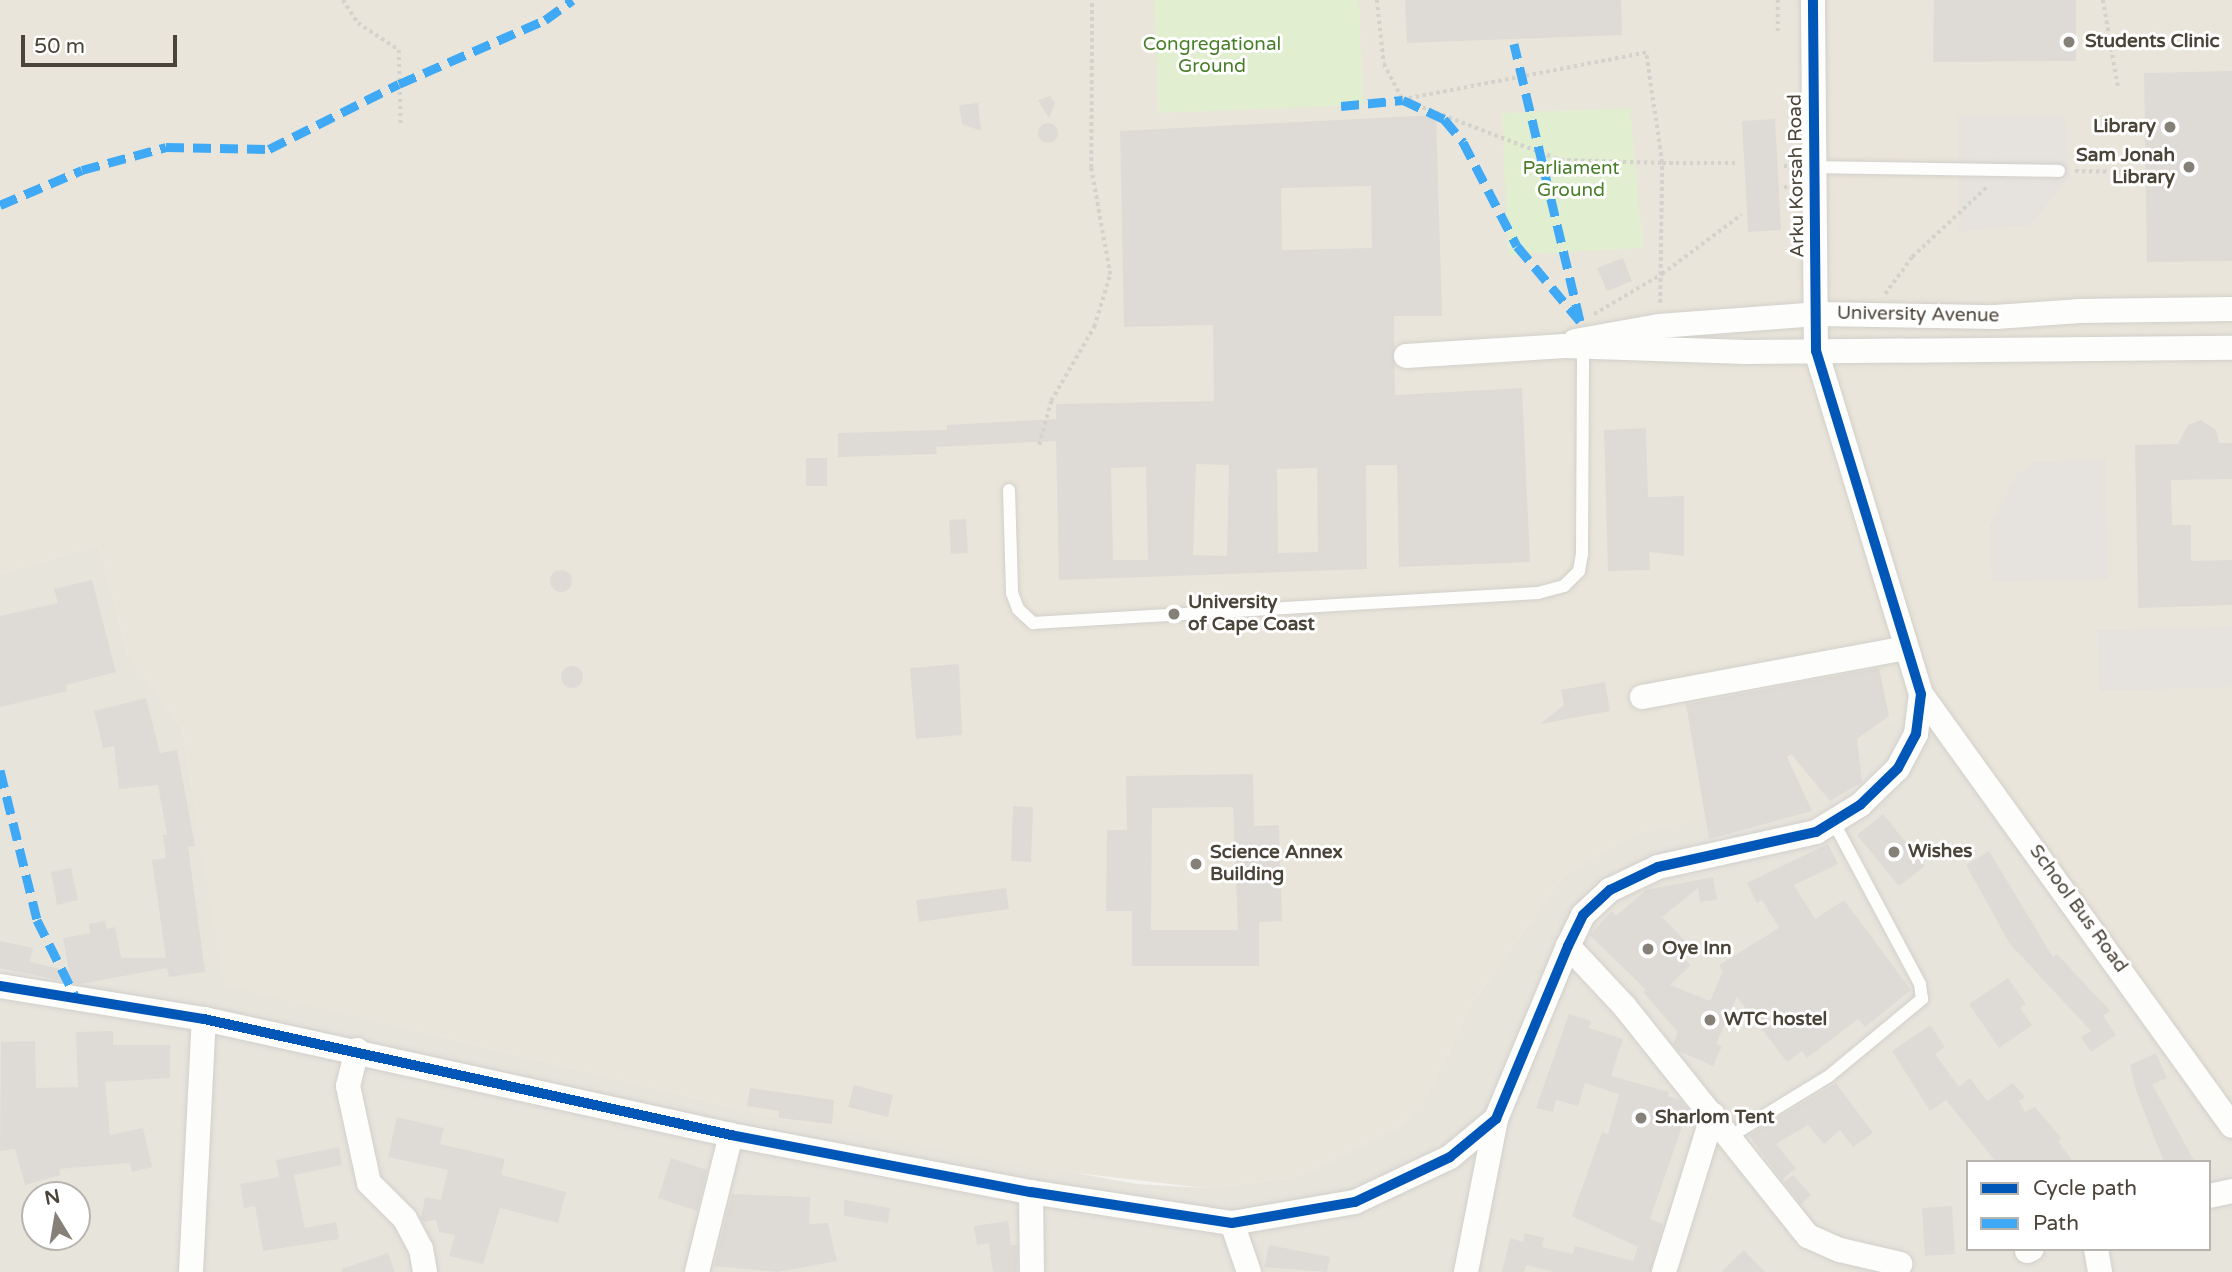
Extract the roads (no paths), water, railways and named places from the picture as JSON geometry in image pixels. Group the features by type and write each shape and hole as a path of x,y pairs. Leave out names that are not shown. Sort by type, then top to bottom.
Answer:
{"street":[{"name":"Arku Korsah Road","path":"1813,0 1816,351 1921,694"},
{"name":"University Avenue","path":"1577,344 1659,326 1816,314 2232,310"},
{"name":"University Avenue","path":"1406,356 1577,344 1816,351 2232,348"},
{"path":"1642,697 1906,648"},
{"path":"1466,1272 1496,1119 1583,915 1610,890 1658,866 1816,832 1860,805 1898,768 1916,734 1921,694"},
{"name":"School Bus Road","path":"1921,694 2232,1126"},
{"path":"1568,946 1713,1114 1808,1236 1840,1250 1900,1264"},
{"path":"0,986 204,1018 730,1135 1031,1192 1232,1223 1355,1202 1450,1157 1496,1119"},
{"path":"191,1272 204,1018"},
{"path":"357,1050 348,1086 369,1183 405,1219 421,1249 425,1272"},
{"path":"1664,1272 1713,1114"},
{"path":"697,1272 730,1135"},
{"path":"2211,1196 2232,1191"},
{"path":"1031,1192 1032,1272"},
{"path":"1232,1223 1250,1272"},
{"path":"2096,1251 2100,1272"}],"lane":[{"path":"1815,167 2059,171"},
{"path":"1009,490 1012,593 1018,609 1033,623 1538,593 1564,586 1579,571 1582,554 1577,344"},
{"path":"1731,1136 1829,1076 1922,999 1920,984 1833,821"}],"place":[{"name":"Students Clinic","path":"2069,42"},
{"name":"Library","path":"2170,127"},
{"name":"Sam Jonah Library","path":"2189,167"},
{"name":"University of Cape Coast","path":"1174,614"},
{"name":"Wishes","path":"1894,852"},
{"name":"Science Annex Building","path":"1196,864"},
{"name":"Oye Inn","path":"1648,949"},
{"name":"WTC hostel","path":"1710,1020"},
{"name":"Sharlom Tent","path":"1641,1118"}],"park label":[{"name":"Congregational Ground","path":"1212,56"},
{"name":"Parliament Ground","path":"1571,180"}]}
